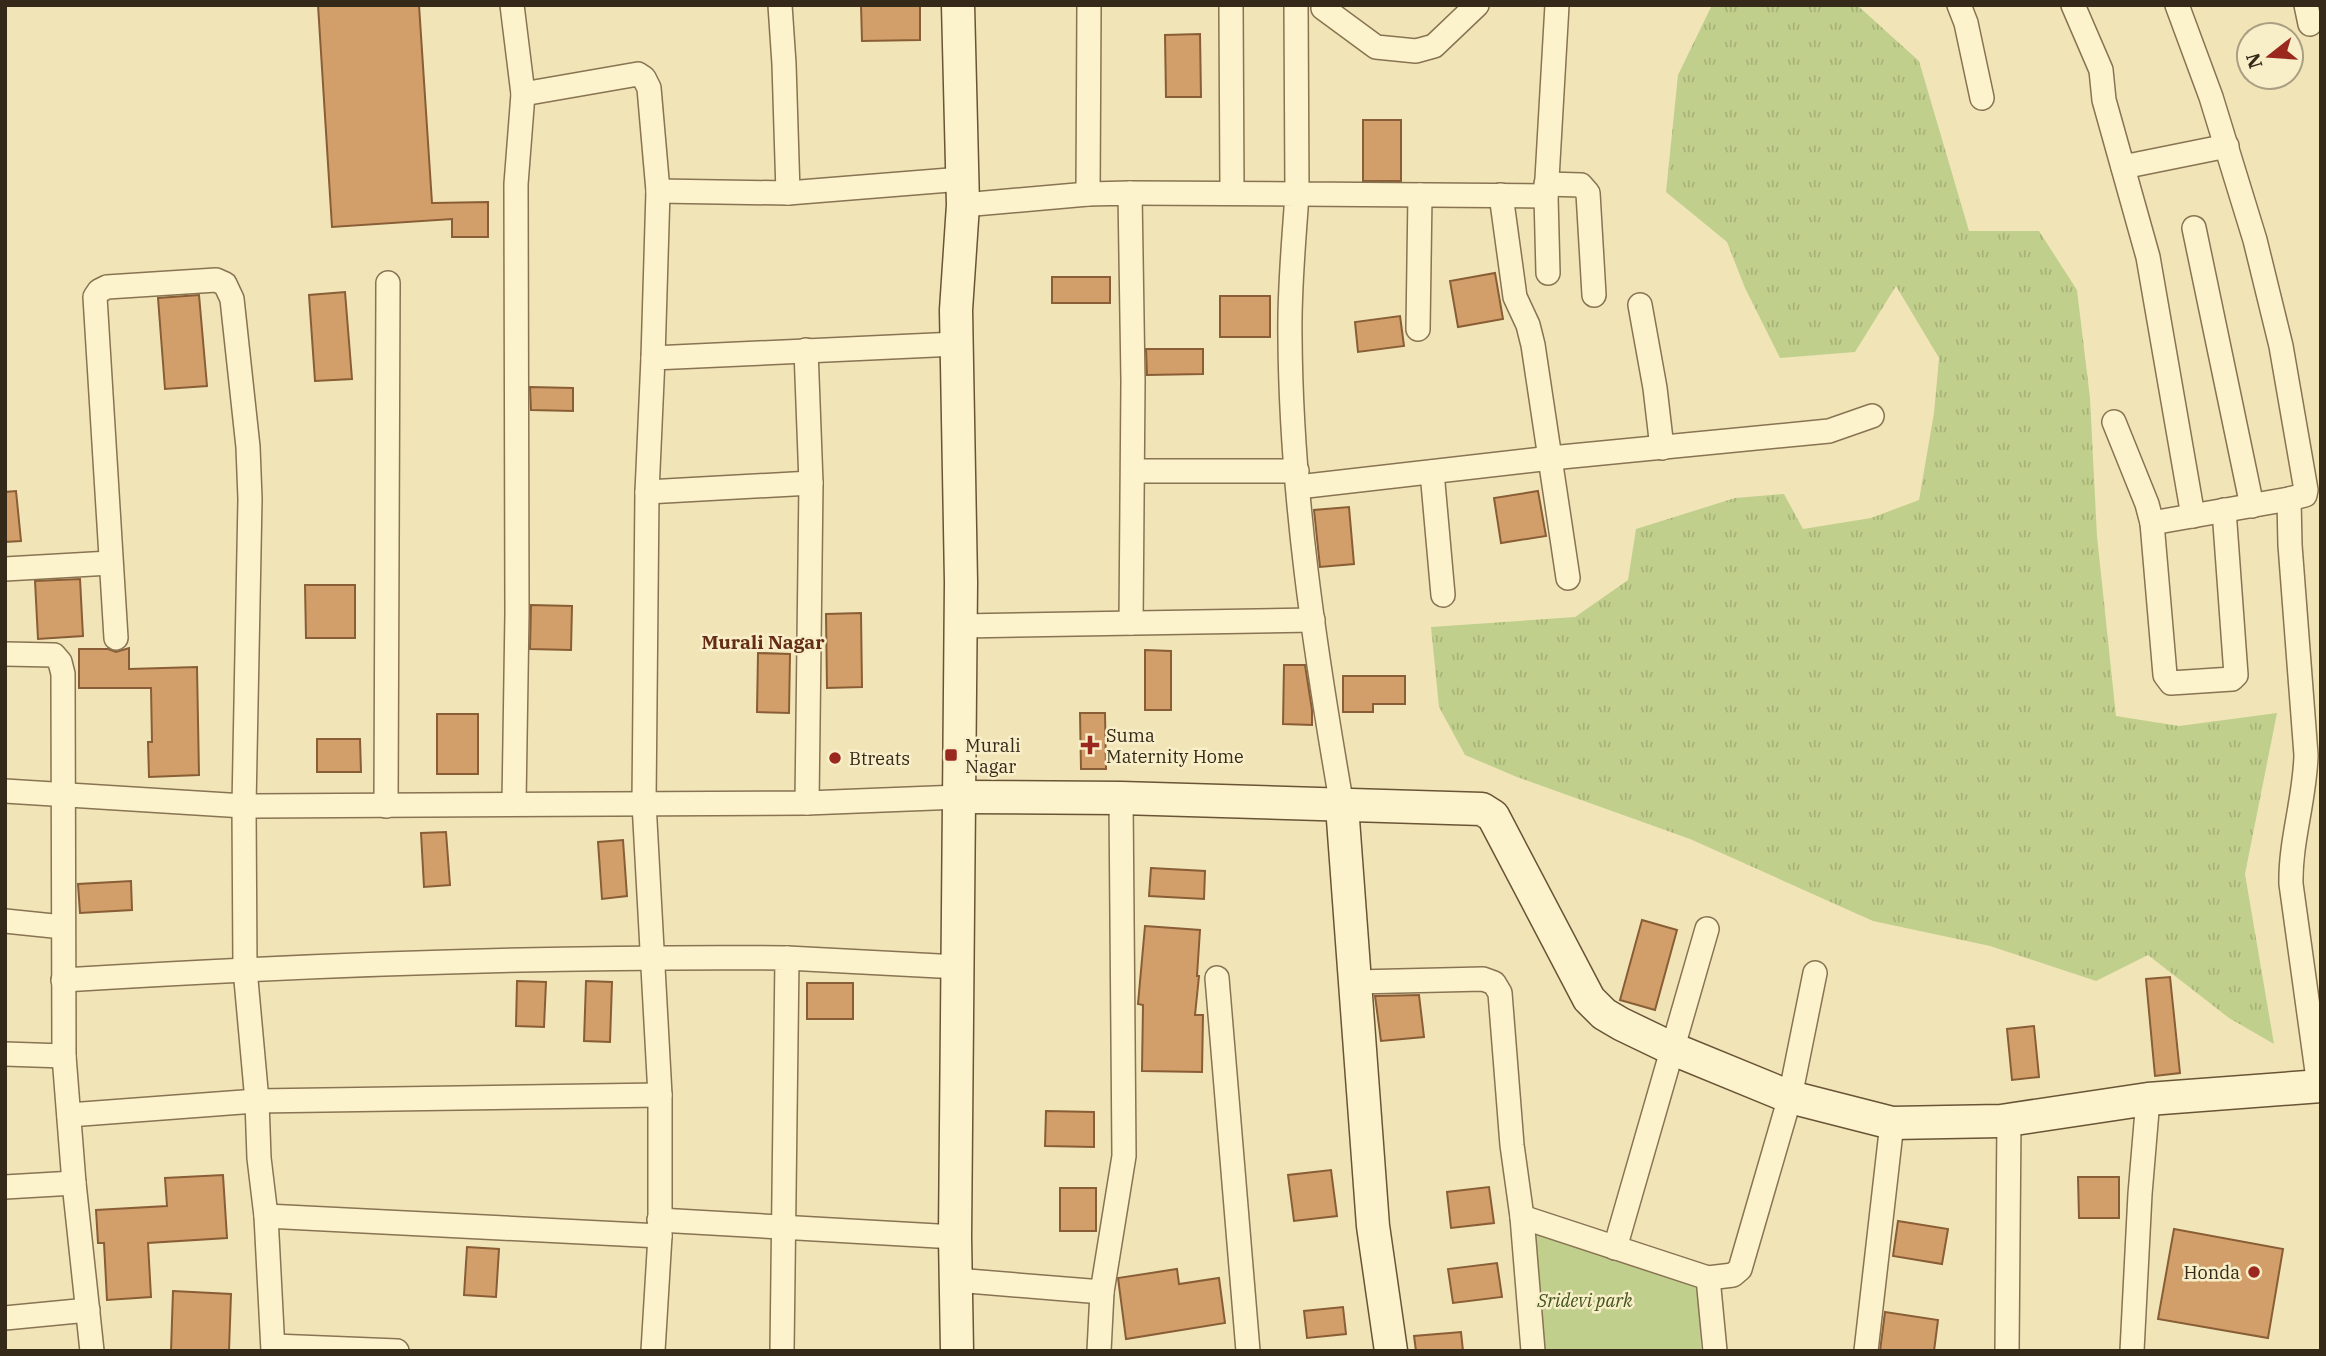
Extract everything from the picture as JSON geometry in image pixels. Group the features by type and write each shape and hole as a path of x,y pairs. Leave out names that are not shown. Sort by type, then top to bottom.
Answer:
{"street":[{"path":"513,5 523,94 516,184 517,613 514,803"},
{"path":"780,5 785,64 788,193"},
{"path":"957,1351 961,626 956,310 962,192 958,5"},
{"path":"1087,194 1089,5"},
{"path":"1231,5 1232,192"},
{"path":"1391,1351 1373,1226 1342,806 1321,687 1297,479 1290,336 1297,194 1296,9 1324,7 1376,47 1416,51 1434,46 1477,5"},
{"path":"1548,273 1546,190 1558,5"},
{"path":"1959,5 1966,23 1982,98"},
{"path":"2073,5 2101,70 2104,100 2148,257 2193,516"},
{"path":"2152,523 2301,497 2306,490 2281,346 2255,240 2227,146 2177,5"},
{"path":"523,94 638,74 644,78 649,88 658,191 647,492 644,803 660,1095 660,1228 653,1351"},
{"path":"2123,167 2227,146"},
{"path":"658,191 1501,195 1581,184 1588,193 1594,295"},
{"path":"1130,193 1133,471 1131,623"},
{"path":"1418,329 1420,195"},
{"path":"1501,195 1515,297 1528,325 1533,345 1568,578"},
{"path":"2194,228 2252,506"},
{"path":"116,638 95,297 107,287 216,280 225,284 232,299 248,447 250,499 244,806 245,969 266,1216 273,1348 397,1351"},
{"path":"386,806 388,283"},
{"path":"1640,305 1655,388 1662,448"},
{"path":"653,358 956,344"},
{"path":"806,350 811,483 807,803"},
{"path":"1133,471 1297,479 1432,472 1829,431 1872,416"},
{"path":"2114,422 2152,523 2165,675 2167,680 2176,684 2232,679 2236,675 2224,510"},
{"path":"1432,472 1443,595"},
{"path":"647,492 811,483"},
{"path":"5,791 244,806 807,803 959,797 1121,797 1342,806 1468,807 1482,809 1493,816 1589,999 1604,1014 1673,1049 1790,1097 1892,1123 2009,1120 2148,1099 2320,1086 2291,884 2290,859 2306,782 2306,755 2289,499"},
{"path":"5,569 110,563"},
{"path":"961,626 1313,620"},
{"path":"5,654 54,655 60,662 63,674 64,1056 92,1351"},
{"path":"1099,1351 1102,1292 1124,1156 1121,797"},
{"path":"5,921 63,927"},
{"path":"1615,1248 1707,929"},
{"path":"63,980 245,969 654,957 787,958 958,967"},
{"path":"782,1351 787,958"},
{"path":"1522,1217 1708,1278 1733,1275 1740,1269 1790,1097 1815,973"},
{"path":"1217,978 1248,1351"},
{"path":"1356,982 1483,979 1494,982 1500,993 1533,1351"},
{"path":"5,1054 64,1056"},
{"path":"69,1115 257,1101 660,1095"},
{"path":"2132,1351 2148,1099"},
{"path":"2007,1351 2009,1120"},
{"path":"1866,1351 1892,1123"},
{"path":"5,1187 74,1183"},
{"path":"266,1216 660,1228 783,1227 956,1237"},
{"path":"1708,1278 1715,1351"},
{"path":"956,1280 1102,1292"},
{"path":"5,1318 88,1310"}],"green space":[{"path":"1712,5 1857,5 1919,61 1969,231 2039,231 2077,290 2090,398 2097,536 2116,716 2179,726 2277,713 2245,874 2274,1044 2229,1018 2148,955 2096,981 1990,946 1873,921 1690,839 1517,777 1465,755 1439,707 1431,627 1575,617 1628,580 1636,529 1735,498 1784,494 1803,529 1871,518 1919,500 1934,413 1939,358 1896,286 1855,352 1780,358 1745,288 1727,242 1666,192 1678,75"},
{"name":"Sridevi park","path":"1528,1232 1699,1280 1701,1351 1541,1351"}],"building":[{"path":"318,5 419,5 432,203 488,202 488,237 452,237 452,219 332,227"},
{"path":"861,5 920,5 920,40 862,41"},
{"path":"1200,34 1201,97 1166,97 1165,35"},
{"path":"1363,120 1401,120 1401,181 1363,181"},
{"path":"1495,273 1503,319 1458,327 1450,281"},
{"path":"1052,277 1110,277 1110,303 1052,303"},
{"path":"345,292 352,379 315,381 309,295"},
{"path":"199,295 207,386 165,389 158,298"},
{"path":"1220,296 1270,296 1270,337 1220,337"},
{"path":"1400,316 1404,346 1358,352 1355,322"},
{"path":"1146,349 1203,349 1203,374 1147,375"},
{"path":"530,387 573,388 573,411 531,410"},
{"path":"16,491 21,541 5,542 5,492"},
{"path":"1538,491 1546,536 1501,543 1494,498"},
{"path":"1349,507 1354,564 1320,567 1314,510"},
{"path":"80,579 83,636 38,639 35,581"},
{"path":"305,585 355,585 355,638 306,638"},
{"path":"531,605 572,606 571,650 530,649"},
{"path":"861,613 862,687 827,688 826,614"},
{"path":"129,648 129,669 197,667 199,775 149,777 148,742 152,742 151,688 79,688 79,649 108,649 116,652"},
{"path":"1145,650 1171,651 1171,710 1145,710"},
{"path":"758,653 790,654 789,713 757,712"},
{"path":"1284,665 1305,665 1312,725 1283,724"},
{"path":"1343,676 1405,676 1405,704 1373,704 1373,712 1343,712"},
{"path":"1080,713 1105,713 1106,769 1081,769"},
{"path":"437,714 478,714 478,774 437,774"},
{"path":"317,739 360,739 361,772 317,772"},
{"path":"446,832 450,885 424,887 421,833"},
{"path":"623,840 627,896 602,899 598,842"},
{"path":"1151,868 1205,871 1204,899 1149,896"},
{"path":"131,881 132,910 80,913 78,884"},
{"path":"1642,920 1677,930 1655,1010 1620,1000"},
{"path":"1145,926 1200,930 1195,1015 1203,1015 1202,1072 1142,1071 1143,1005 1138,1004"},
{"path":"2170,977 2180,1073 2155,1076 2146,979"},
{"path":"517,981 546,982 544,1027 516,1026"},
{"path":"586,981 612,982 610,1042 584,1041"},
{"path":"807,983 853,983 853,1019 807,1019"},
{"path":"1419,995 1424,1037 1381,1041 1375,996"},
{"path":"2034,1026 2039,1077 2012,1080 2007,1029"},
{"path":"1046,1111 1094,1112 1094,1147 1045,1146"},
{"path":"1331,1170 1337,1216 1294,1221 1288,1175"},
{"path":"223,1175 227,1238 148,1243 151,1297 107,1300 104,1243 98,1243 96,1210 167,1206 165,1178"},
{"path":"2078,1177 2119,1177 2119,1218 2079,1218"},
{"path":"1489,1187 1494,1223 1451,1228 1447,1192"},
{"path":"1060,1188 1096,1188 1096,1231 1060,1231"},
{"path":"1898,1221 1948,1229 1942,1264 1893,1256"},
{"path":"2174,1229 2283,1249 2268,1338 2158,1319"},
{"path":"467,1247 499,1249 496,1297 464,1295"},
{"path":"1497,1263 1502,1297 1453,1303 1448,1269"},
{"path":"1177,1269 1179,1284 1219,1278 1225,1323 1126,1339 1118,1278"},
{"path":"173,1291 231,1294 229,1351 171,1351"},
{"path":"1343,1307 1346,1334 1307,1338 1304,1311"},
{"path":"1885,1312 1938,1320 1934,1351 1880,1351"},
{"path":"1461,1332 1463,1351 1416,1351 1414,1336"}],"place":[{"name":"Suma Maternity Home","path":"1090,745"},
{"name":"Murali Nagar","path":"951,755"},
{"name":"Btreats","path":"835,758"},
{"name":"Honda","path":"2254,1272"}],"district":[{"name":"Murali Nagar","path":"763,642"}]}
